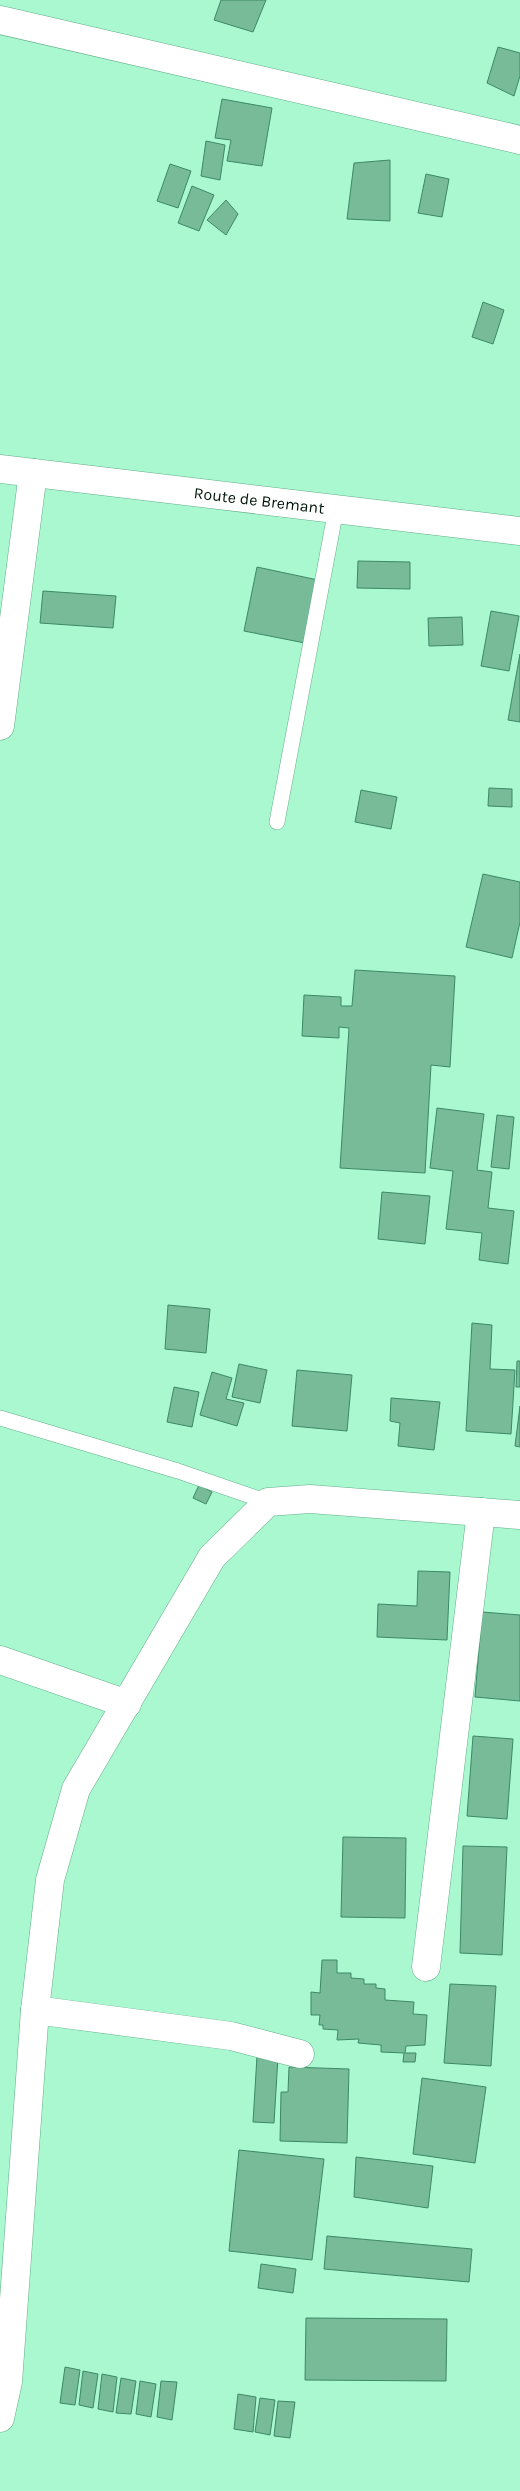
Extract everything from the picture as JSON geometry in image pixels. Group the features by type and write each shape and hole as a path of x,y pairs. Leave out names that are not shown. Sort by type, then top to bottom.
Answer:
{"street":[{"path":"0,20 520,140"},
{"name":"Route de Bremant","path":"0,469 520,531"},
{"path":"0,726 33,473"},
{"path":"0,2418 8,2382 35,2010 50,1880 76,1789 212,1557 268,1502 310,1499 520,1514"},
{"path":"426,1967 481,1512"},
{"path":"0,1660 127,1704"},
{"path":"35,2010 231,2036 300,2054"}],"lane":[{"path":"277,822 336,509"},
{"path":"0,1418 178,1471 268,1502"}],"building":[{"path":"221,0 266,0 253,32 214,20"},
{"path":"498,47 520,53 520,76 514,96 487,83"},
{"path":"222,99 272,108 262,166 227,161 231,140 215,138"},
{"path":"206,141 225,145 220,180 201,176"},
{"path":"390,160 390,221 347,219 354,163"},
{"path":"170,164 191,171 178,208 157,201"},
{"path":"426,174 449,179 442,217 418,213"},
{"path":"192,186 214,195 199,231 178,223"},
{"path":"226,200 238,214 226,235 207,220"},
{"path":"483,302 504,310 493,344 472,337"},
{"path":"358,561 410,562 410,589 357,588"},
{"path":"257,567 318,580 305,643 244,631"},
{"path":"43,591 116,596 113,628 40,623"},
{"path":"491,611 519,616 509,671 481,666"},
{"path":"462,617 463,645 429,646 428,618"},
{"path":"520,654 520,722 508,720"},
{"path":"489,788 512,789 512,807 488,806"},
{"path":"361,790 397,797 391,829 355,822"},
{"path":"483,874 520,882 520,922 512,958 466,947"},
{"path":"355,970 455,976 450,1067 431,1065 425,1173 340,1168 349,1028 339,1027 339,1038 302,1036 304,995 341,997 341,1006 352,1006"},
{"path":"437,1108 484,1114 477,1170 492,1172 488,1208 514,1211 508,1264 479,1260 482,1233 446,1229 453,1171 430,1168"},
{"path":"497,1115 514,1117 509,1169 491,1167"},
{"path":"382,1192 430,1196 425,1244 378,1239"},
{"path":"168,1305 210,1309 206,1353 165,1349"},
{"path":"472,1323 492,1325 490,1369 515,1370 511,1434 466,1431"},
{"path":"517,1361 520,1361 520,1387 516,1387"},
{"path":"239,1364 267,1370 260,1403 232,1397"},
{"path":"297,1370 352,1375 347,1431 292,1426"},
{"path":"212,1372 232,1378 226,1399 244,1403 237,1426 200,1415"},
{"path":"174,1387 199,1392 192,1427 167,1422"},
{"path":"391,1398 440,1402 434,1450 398,1446 400,1423 390,1421"},
{"path":"520,1406 520,1447 515,1446"},
{"path":"199,1485 212,1492 206,1504 193,1498"},
{"path":"418,1571 450,1572 447,1640 377,1637 378,1604 417,1606"},
{"path":"482,1612 520,1615 520,1701 475,1697"},
{"path":"473,1736 513,1739 507,1819 467,1816"},
{"path":"343,1837 406,1838 405,1918 341,1917"},
{"path":"463,1846 507,1847 502,1955 460,1953"},
{"path":"322,1960 337,1960 337,1973 351,1973 351,1978 364,1979 364,1984 376,1984 376,1988 385,1989 385,2000 414,2002 413,2014 427,2015 425,2045 406,2046 405,2053 416,2053 415,2062 403,2062 404,2053 381,2052 381,2045 358,2043 359,2039 337,2040 338,2030 323,2029 323,2025 319,2025 320,2015 311,2015 311,1992 320,1993"},
{"path":"450,1984 496,1986 491,2066 444,2063"},
{"path":"257,2056 278,2057 274,2123 253,2122"},
{"path":"289,2067 349,2069 347,2143 280,2141 281,2092 288,2092"},
{"path":"422,2078 486,2087 475,2163 413,2154"},
{"path":"239,2150 324,2159 312,2260 229,2251"},
{"path":"356,2157 433,2166 428,2208 354,2197"},
{"path":"327,2236 472,2249 469,2282 324,2269"},
{"path":"261,2264 296,2269 293,2293 258,2288"},
{"path":"306,2318 447,2319 446,2381 305,2380"},
{"path":"65,2367 80,2370 75,2405 60,2403"},
{"path":"83,2371 98,2374 93,2408 79,2405"},
{"path":"102,2374 117,2377 113,2412 98,2409"},
{"path":"121,2378 136,2381 131,2414 116,2413"},
{"path":"140,2381 156,2384 151,2417 136,2414"},
{"path":"161,2381 177,2382 172,2420 157,2417"},
{"path":"238,2394 256,2397 253,2432 234,2429"},
{"path":"260,2398 275,2400 270,2435 255,2432"},
{"path":"278,2401 295,2402 290,2438 274,2436"}]}
